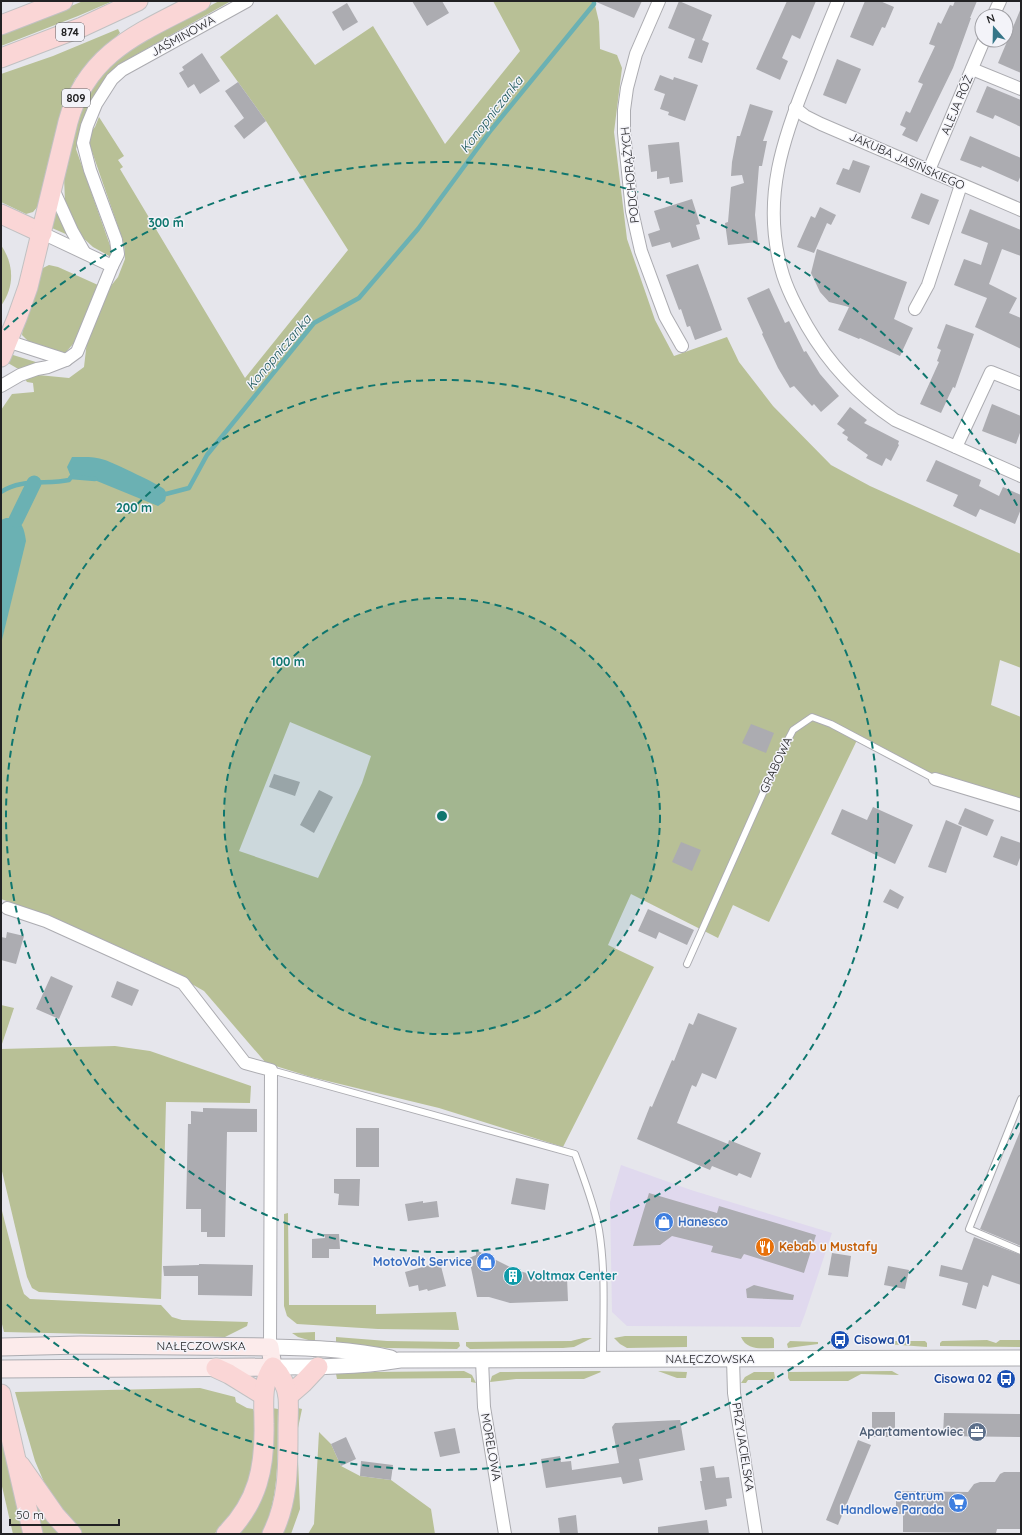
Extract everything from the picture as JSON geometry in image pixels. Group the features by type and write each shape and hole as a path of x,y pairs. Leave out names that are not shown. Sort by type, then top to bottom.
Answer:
{"main road":[{"name":"874","path":"1,25 63,1"},
{"name":"874","path":"1,58 82,27 138,1"},
{"name":"809","path":"3,346 28,287 72,106 84,84 94,69 107,55 126,41 201,1"},
{"path":"1,214 42,233"},
{"name":"NAŁĘCZOWSKA","path":"1,1347 80,1345 270,1347"},
{"path":"270,1347 273,1367 280,1375 288,1396 287,1481 283,1503 272,1534"},
{"path":"226,1534 243,1515 259,1481 262,1467 264,1437 263,1395 268,1376 273,1367"},
{"name":"NAŁĘCZOWSKA","path":"1,1369 273,1367"},
{"path":"216,1368 229,1374 263,1395"},
{"path":"288,1396 318,1368"},
{"path":"1,1394 33,1534"},
{"path":"16,1459 55,1516 72,1534"}],"street":[{"name":"JAŚMINOWA","path":"1,386 20,375 37,369 48,368 66,360 78,352 118,254 116,240 84,154 83,143 87,126 96,104 112,79 122,70 247,1"},
{"name":"PODCHORĄŻYCH","path":"659,1 636,54 627,88 624,110 624,133 632,211 641,251 665,316 682,346"},
{"path":"838,1 795,108 786,134 776,176 774,216 776,245 781,269 795,305 812,334 830,361 844,378 864,397 895,420 1021,476"},
{"name":"ALEJA RÓŻ","path":"929,170 981,48"},
{"path":"972,69 1021,89"},
{"name":"JAKUBA JASIŃSKIEGO","path":"795,108 810,119 1021,210"},
{"path":"915,309 928,285 961,185"},
{"path":"52,187 72,231 84,252"},
{"path":"42,233 112,266"},
{"path":"3,346 66,360"},
{"path":"956,447 991,372 1021,384"},
{"name":"GRABOWA","path":"935,779 1021,805"},
{"path":"6,908 46,921 183,983 244,1063 271,1070 270,1347"},
{"name":"NAŁĘCZOWSKA","path":"270,1347 318,1348 375,1354 400,1360"},
{"name":"NAŁĘCZOWSKA","path":"273,1367 318,1368 365,1366 400,1360 1021,1358"},
{"name":"PRZYJACIELSKA","path":"734,1359 734,1393 756,1534"},
{"name":"MORELOWA","path":"482,1360 484,1407 506,1534"}],"lane":[{"name":"GRABOWA","path":"686,964 779,757 793,730 812,717 831,724 935,779"},
{"path":"271,1070 575,1154 591,1199 599,1231 604,1275 603,1360"},
{"path":"1021,1099 969,1229 1021,1251"}],"shaded area":[{"path":"621,1165 691,1190 832,1233 800,1327 627,1326 612,1312 610,1202"}],"green space":[{"path":"83,1 113,1 1,46 1,34"},
{"path":"219,1 231,1 125,61 111,72 80,133 76,149 112,251 111,257 93,247 80,235 65,202 64,177 78,121 84,104 102,75 115,61 134,47"},
{"path":"493,1 594,1 599,22 600,49 617,55 622,68 614,132 627,239 655,320 674,356 727,337 739,362 773,406 831,465 870,486 1021,554 1021,668 1000,660 991,705 1021,717 1021,805 950,784 859,736 769,922 733,905 718,938 631,894 608,945 654,967 563,1147 439,1108 311,1077 266,1063 204,991 153,962 49,916 1,899 1,410 12,394 34,392 33,383 27,382 25,379 38,375 69,378 84,367 87,341 106,292 118,277 125,259 124,244 89,143 90,132 95,127 99,117 124,156 118,160 123,167 120,169 245,378 348,250 266,121 220,57 277,14 315,65 373,26 445,144 520,51","holes":["290,722 371,756 362,783 318,878 239,851"]},
{"path":"118,29 120,33 93,58 75,79 64,104 39,205 33,212 26,214 1,202 1,74 53,56"},
{"path":"57,211 68,235 52,228"},
{"path":"1,245 10,267 11,283 6,298 1,306"},
{"path":"49,265 58,267 98,285 74,343 65,353 29,342 22,335 23,327 41,272 43,268"},
{"path":"13,355 39,363 20,370 8,363"},
{"path":"1,1005 14,1008 1,1047"},
{"path":"115,1046 150,1051 251,1086 250,1103 166,1102 161,1299 39,1292 32,1288 27,1277 1,1167 1,1049"},
{"path":"1,1207 21,1285 24,1294 30,1299 161,1305 172,1317 182,1320 248,1322 247,1326 225,1337 4,1332 1,1320"},
{"path":"288,1213 289,1305 376,1305 376,1314 456,1312 459,1330 378,1329 297,1324 287,1316 284,1306 284,1214"},
{"path":"315,1332 315,1342 298,1337 292,1333"},
{"path":"625,1336 687,1336 687,1347 627,1348 614,1338"},
{"path":"336,1337 387,1341 459,1342 460,1346 457,1349 387,1348 336,1343"},
{"path":"741,1337 772,1337 774,1339 774,1348 751,1347 747,1345"},
{"path":"583,1338 592,1338 574,1347 563,1348 470,1349 466,1346 466,1342 571,1341"},
{"path":"987,1340 996,1343 1000,1340 1021,1340 1021,1347 940,1346 942,1341"},
{"path":"790,1341 818,1342 818,1344 788,1348 787,1344"},
{"path":"874,1341 925,1341 927,1343 927,1347 874,1343"},
{"path":"464,1371 472,1375 476,1383 471,1382 471,1378 337,1379 336,1374 375,1372"},
{"path":"658,1371 687,1372 686,1378 677,1378"},
{"path":"892,1371 899,1375 861,1374 848,1381 790,1381 788,1378 788,1372"},
{"path":"500,1372 601,1372 584,1379 516,1379 490,1382 492,1376"},
{"path":"754,1372 774,1372 775,1378 773,1380 748,1380 746,1383 741,1383 745,1377"},
{"path":"200,1388 235,1397 236,1402 247,1408 253,1409 255,1415 252,1464 245,1490 233,1513 214,1534 82,1534 74,1527 44,1482 35,1461 15,1392"},
{"path":"272,1408 278,1409 278,1457 275,1488 268,1519 262,1534 238,1534"},
{"path":"298,1408 302,1409 298,1428 300,1509 291,1534 281,1534"},
{"path":"319,1432 331,1444 341,1466 360,1476 391,1480 431,1509 435,1534 308,1534 314,1524"},
{"path":"1,1436 23,1534 13,1534 1,1482"},
{"path":"35,1503 59,1534 42,1534"}],"water":[{"path":"72,457 97,458 127,469 164,489 166,494 165,501 158,506 92,479 71,477 67,467"},
{"path":"6,518 15,519 21,524 26,541 1,644 1,520"}],"building":[{"path":"412,1 442,1 449,13 427,26"},
{"path":"594,1 642,1 634,18"},
{"path":"679,1 712,15 702,40 709,43 702,63 688,58 695,39 668,28"},
{"path":"787,1 816,1 800,39 792,35 782,58 788,61 780,80 756,69"},
{"path":"865,1 880,1 894,7 885,28 882,27 873,46 850,37"},
{"path":"955,1 977,1 953,68 917,142 902,135 906,128 900,125 906,111 910,113 923,84 918,82 935,46 929,44 938,22 941,24 950,5 953,6"},
{"path":"347,3 358,22 343,31 332,12"},
{"path":"1021,8 1021,73 998,63 1004,48 1014,48 1014,25"},
{"path":"202,53 220,81 200,94 194,84 188,88 179,73 184,70 182,67"},
{"path":"837,59 861,69 846,104 823,95"},
{"path":"660,75 673,80 674,77 698,85 685,121 668,115 669,112 660,109 665,94 654,90"},
{"path":"238,82 266,121 244,139 234,126 244,118 225,91"},
{"path":"987,86 1021,100 1021,127 995,115 993,119 976,112"},
{"path":"750,104 773,111 763,141 767,141 762,166 759,166 755,215 758,242 728,245 725,223 728,222 731,187 744,183 742,175 731,176 732,162 737,136 740,136"},
{"path":"970,136 1021,158 1021,175 1018,182 982,166 981,168 960,160"},
{"path":"679,142 683,182 670,184 669,177 657,179 657,171 651,172 648,145"},
{"path":"853,160 870,166 860,193 836,184 843,168 849,170"},
{"path":"921,193 939,200 929,225 911,218"},
{"path":"692,199 700,224 696,225 700,239 672,248 670,242 652,247 648,234 660,230 654,211"},
{"path":"820,207 836,215 831,225 827,223 814,253 797,247 811,216 815,218"},
{"path":"970,209 1021,230 1021,256 1002,249 989,284 1017,298 1009,313 1021,318 1021,349 975,327 987,298 954,285 964,259 981,265 988,243 961,233"},
{"path":"817,249 907,282 894,319 913,328 900,356 838,330 849,307 829,302 820,292 811,273"},
{"path":"698,264 722,330 695,340 690,326 687,327 681,309 679,310 666,275"},
{"path":"769,288 785,323 789,321 804,352 806,351 820,374 839,396 821,412 814,404 812,406 794,386 790,388 778,368 762,334 763,333 747,298"},
{"path":"946,324 974,334 955,388 953,387 941,413 920,404 939,362 937,361 941,350 937,348"},
{"path":"992,404 1021,416 1021,430 1016,444 982,431"},
{"path":"850,407 867,420 864,423 899,441 899,445 891,461 886,458 882,466 866,458 868,455 847,440 848,437 842,433 845,430 837,424"},
{"path":"936,460 981,480 979,486 999,496 1003,487 1021,495 1021,509 1015,524 980,509 976,517 953,506 958,495 926,481"},
{"path":"751,724 774,733 766,753 742,743"},
{"path":"274,774 300,782 295,796 269,787"},
{"path":"319,790 333,797 314,833 300,825"},
{"path":"873,807 913,825 895,864 831,834 842,809 867,820"},
{"path":"965,808 994,820 987,836 958,824"},
{"path":"946,820 962,827 946,873 928,867"},
{"path":"1001,836 1021,843 1021,855 1017,866 993,857"},
{"path":"681,842 701,850 692,871 672,862"},
{"path":"890,889 904,897 898,909 883,902"},
{"path":"648,909 694,930 687,945 659,932 656,939 638,931"},
{"path":"7,932 24,936 16,964 1,960 1,937 6,938"},
{"path":"51,976 73,986 59,1019 36,1009"},
{"path":"117,981 139,990 132,1006 111,997"},
{"path":"698,1013 737,1028 716,1079 702,1073 696,1087 692,1085 677,1123 728,1144 729,1140 761,1153 751,1178 739,1173 737,1176 712,1166 710,1170 637,1139 650,1106 652,1107 672,1060 674,1061 689,1023 693,1025"},
{"path":"203,1108 257,1109 257,1132 227,1132 225,1237 207,1237 207,1232 201,1232 201,1209 186,1209 188,1124 191,1124 191,1111 203,1112"},
{"path":"356,1128 379,1128 379,1167 356,1167"},
{"path":"1021,1129 1021,1246 980,1229"},
{"path":"516,1178 549,1184 545,1210 511,1204"},
{"path":"334,1179 360,1179 359,1206 338,1205 339,1194 334,1193"},
{"path":"649,1193 717,1213 719,1206 816,1235 804,1273 744,1254 741,1259 711,1252 713,1246 672,1236 660,1245 633,1246"},
{"path":"423,1201 423,1203 437,1201 439,1217 408,1221 405,1204"},
{"path":"324,1234 339,1234 340,1249 329,1249 329,1258 312,1258 312,1239 325,1238"},
{"path":"974,1237 1021,1255 1021,1285 992,1275 988,1287 983,1285 976,1309 962,1305 968,1283 939,1276 941,1265 962,1270"},
{"name":"Voltmax Center","path":"476,1250 516,1270 537,1276 567,1277 568,1301 510,1303 489,1297 477,1297 469,1258 476,1255"},
{"path":"832,1253 851,1256 848,1277 828,1275"},
{"path":"440,1262 446,1286 428,1291 427,1289 419,1291 418,1285 409,1287 405,1272"},
{"path":"199,1264 253,1265 252,1296 198,1295 198,1276 164,1276 163,1266"},
{"path":"888,1266 909,1270 905,1289 884,1285"},
{"path":"754,1285 794,1295 793,1300 747,1298 746,1289"},
{"path":"872,1412 895,1412 895,1437 872,1437"},
{"path":"944,1413 1021,1414 1021,1437 943,1436"},
{"path":"680,1420 685,1450 639,1459 643,1480 623,1484 621,1477 546,1488 541,1459 560,1456 561,1462 571,1461 572,1470 619,1463 612,1427 615,1423"},
{"path":"455,1428 460,1453 440,1457 434,1432"},
{"path":"346,1437 356,1459 341,1466 331,1444"},
{"path":"858,1440 871,1445 838,1525 826,1520"},
{"path":"361,1461 393,1465 391,1480 360,1476"},
{"path":"714,1466 716,1478 729,1477 732,1498 726,1499 727,1506 705,1510 700,1481 702,1481 700,1468"},
{"name":"Centrum Handlowe Parada","path":"1004,1472 1021,1472 1021,1529 997,1529 996,1533 903,1532 903,1514 896,1514 896,1491 968,1492 974,1484 980,1482 995,1482 1000,1474"},
{"path":"576,1515 578,1534 560,1534 558,1518"},
{"path":"707,1520 709,1534 658,1534 658,1527"}],"waterway":[{"name":"Konopniczanka","path":"161,493 166,494 189,488 207,455 314,323 359,298 418,229 491,130 594,4 594,1"},
{"name":"Konopniczanka","path":"1,492 26,483 69,480 71,477 95,479"},
{"path":"16,520 34,483"}],"place":[{"name":"Hanesco","path":"664,1222"},
{"name":"Kebab u Mustafy","path":"765,1247"},
{"name":"MotoVolt Service","path":"486,1262"},
{"name":"Voltmax Center","path":"513,1276"},
{"name":"Cisowa 01","path":"840,1340"},
{"name":"Cisowa 02","path":"1006,1379"},
{"name":"Apartamentowiec","path":"977,1432"},
{"name":"Centrum Handlowe Parada","path":"958,1503"}]}
